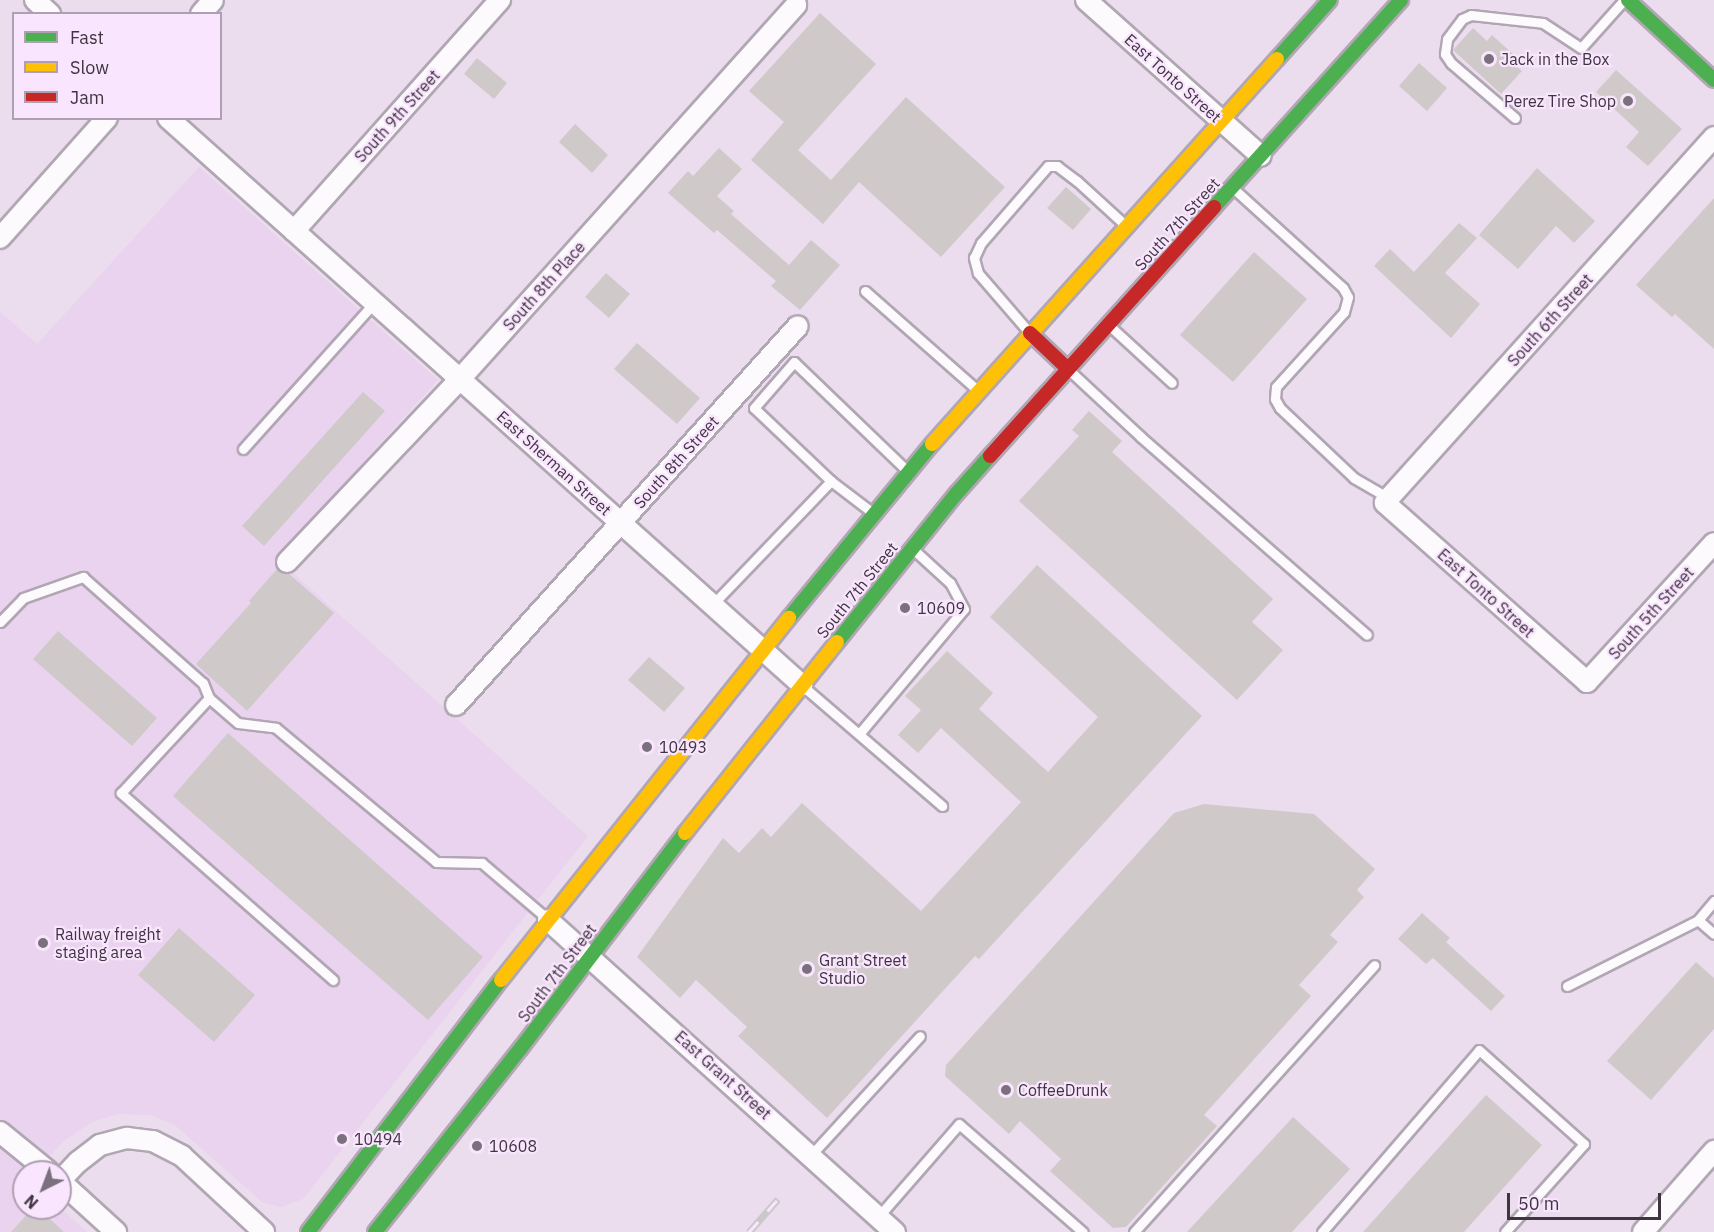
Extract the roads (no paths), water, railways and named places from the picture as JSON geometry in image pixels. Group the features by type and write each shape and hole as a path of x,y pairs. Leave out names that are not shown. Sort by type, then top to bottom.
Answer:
{"main road":[{"name":"South 7th Street","path":"375,1232 802,685 912,548 1068,369 1401,0"},
{"path":"1626,0 1714,80"},
{"path":"308,1232 548,920 873,514 978,391 1222,121 1322,3"},
{"path":"1030,333 1068,369"}],"street":[{"path":"35,0 48,12"},
{"path":"203,12 213,0"},
{"name":"South 9th Street","path":"294,231 500,0"},
{"name":"East Tonto Street","path":"1086,0 1261,156"},
{"name":"South 8th Place","path":"287,562 460,379 796,5"},
{"path":"0,237 105,120"},
{"name":"East Sherman Street","path":"170,120 802,685"},
{"name":"South 6th Street","path":"1390,498 1714,137"},
{"name":"South 8th Street","path":"456,705 798,326"},
{"name":"East Tonto Street","path":"1390,498 1587,682"},
{"name":"South 5th Street","path":"1587,682 1714,543"},
{"name":"East Grant Street","path":"548,920 895,1232"},
{"path":"0,1132 34,1160"},
{"path":"72,1168 100,1145 128,1138 153,1141 182,1156 264,1232"},
{"path":"1642,1232 1714,1151"},
{"path":"72,1192 116,1232"}],"lane":[{"path":"1515,118 1451,63 1445,54 1447,39 1462,19 1471,15 1543,23 1581,48 1626,0"},
{"path":"1030,333 978,273 974,258 981,243 1048,166 1057,166 1077,181 1126,227"},
{"path":"1232,188 1343,288 1348,297 1344,312 1276,387 1275,399 1280,408 1353,478 1390,498"},
{"path":"866,291 978,391"},
{"path":"243,449 374,303"},
{"path":"1108,325 1172,383"},
{"path":"873,514 831,481 754,408 794,362 908,472"},
{"path":"1068,369 1367,635"},
{"path":"712,605 831,481"},
{"path":"859,735 963,609 950,583 912,548"},
{"path":"0,622 22,598 83,577 203,683 209,698 238,723 276,728 435,862 482,863 548,920"},
{"name":"East Sherman Street","path":"802,685 942,806"},
{"path":"209,698 121,793 333,980"},
{"path":"1567,986 1698,920 1714,901"},
{"path":"1698,920 1714,934"},
{"path":"1134,1232 1374,965"},
{"path":"811,1155 920,1036"},
{"path":"1322,1232 1479,1050 1584,1144 1505,1232"},
{"path":"878,1217 959,1124 1083,1232"}],"railway":[{"path":"749,1232 778,1199"}],"place":[{"name":"Jack in the Box","path":"1489,59"},
{"name":"Perez Tire Shop","path":"1628,101"},
{"name":"10609","path":"905,608"},
{"name":"10493","path":"647,747"},
{"name":"Railway freight staging area","path":"43,943"},
{"name":"Grant Street Studio","path":"807,969"},
{"name":"CoffeeDrunk","path":"1006,1090"},
{"name":"10494","path":"342,1139"},
{"name":"10608","path":"477,1146"}]}
